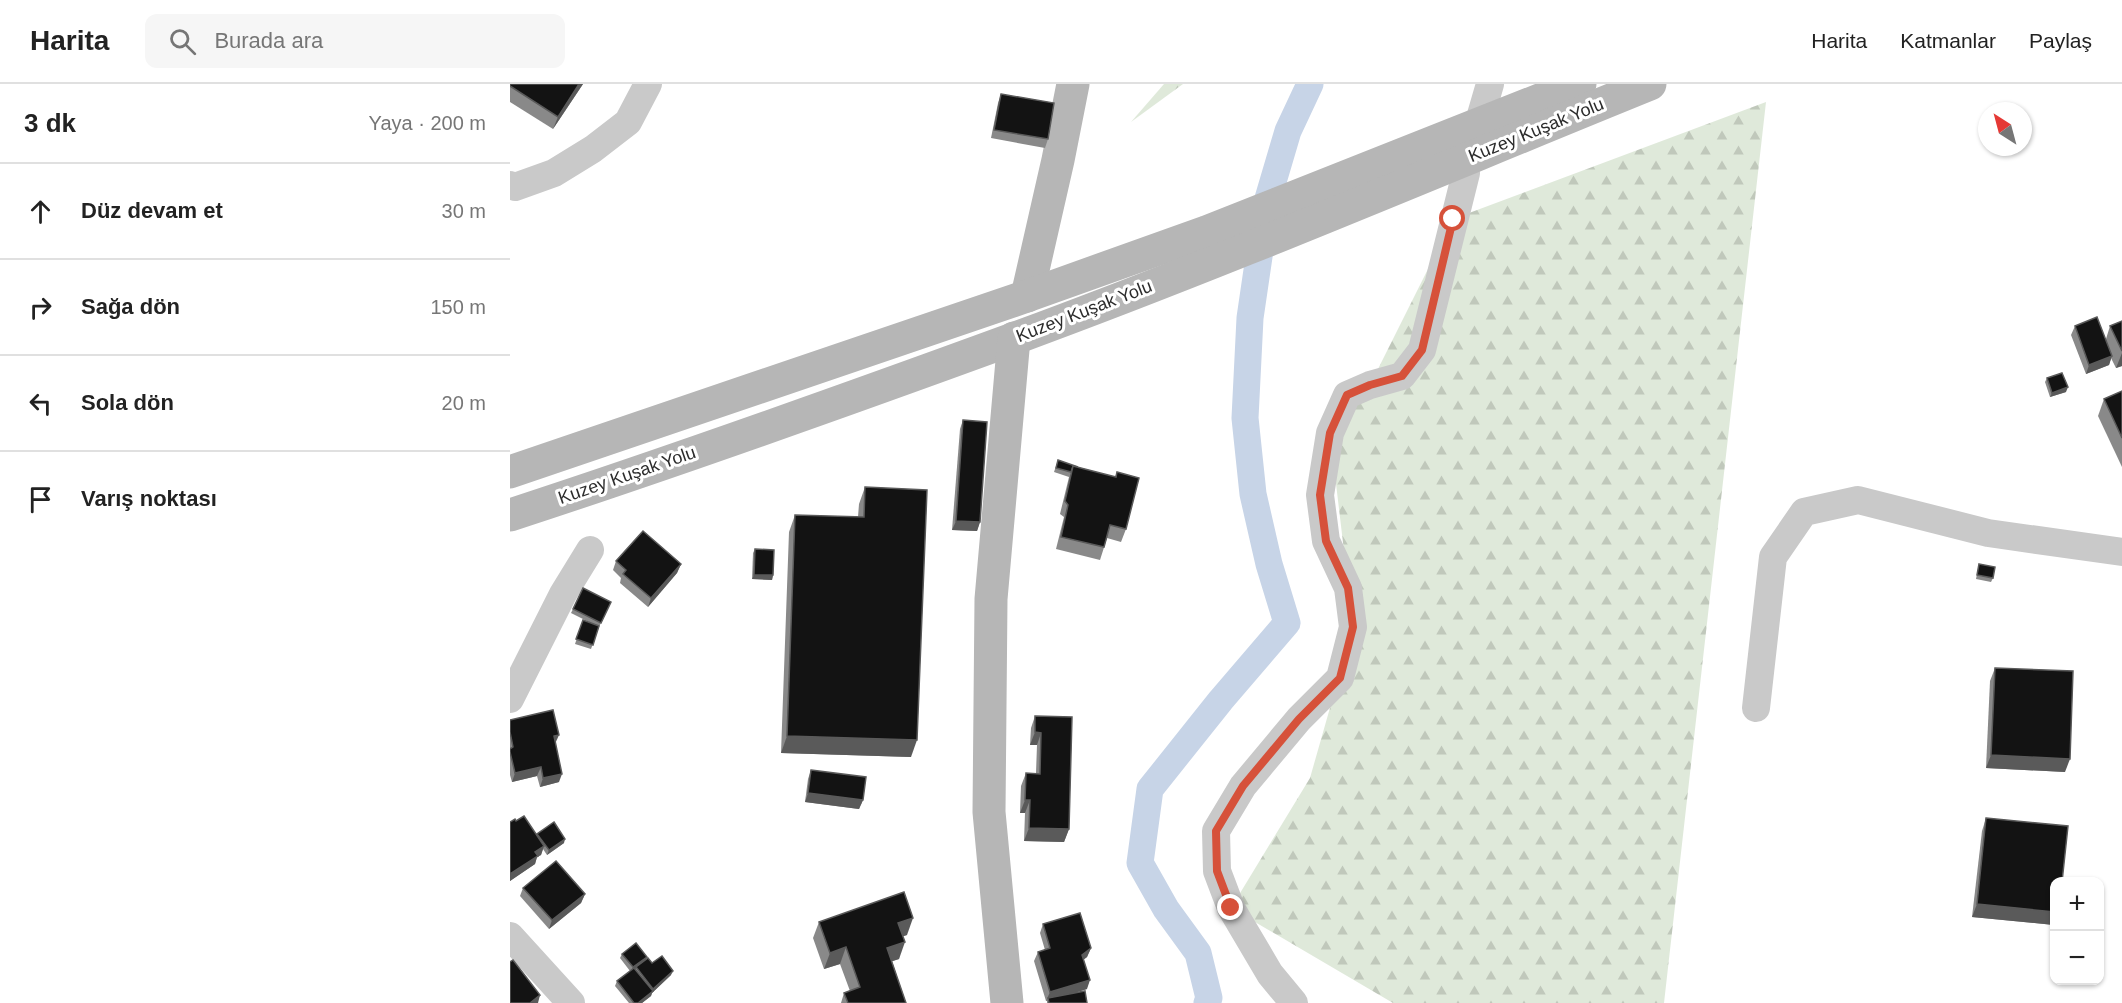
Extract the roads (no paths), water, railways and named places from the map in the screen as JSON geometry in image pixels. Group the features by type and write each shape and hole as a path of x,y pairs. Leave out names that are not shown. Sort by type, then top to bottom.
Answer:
{"main road":[{"path":"1027,296 1073,84"},
{"name":"Kuzey Kuşak Yolu","path":"510,472 1027,296 1206,232 1580,84"},
{"name":"Kuzey Kuşak Yolu","path":"510,515 593,488 1014,338 1201,266 1650,84"},
{"path":"1007,1003 989,812 991,611 1014,338"}],"street":[{"path":"510,185 515,187 554,173 592,149 628,122 648,84"},
{"path":"1481,115 1490,84"},
{"path":"1293,1003 1270,974 1231,908 1217,871 1216,831 1243,786 1299,719 1340,678 1353,627 1348,588 1326,541 1320,495 1330,433 1347,395 1370,385 1402,376 1422,350 1466,173"},
{"path":"1756,708 1773,557 1804,512 1858,500 1988,534 2122,552"},
{"path":"510,699 562,594 590,550"},
{"path":"510,936 571,1003"}],"waterway":[{"path":"1207,1003 1209,998 1198,953 1166,909 1140,863 1150,789 1221,700 1287,623 1269,564 1253,494 1245,418 1250,318 1267,202 1288,131 1310,84"}]}
